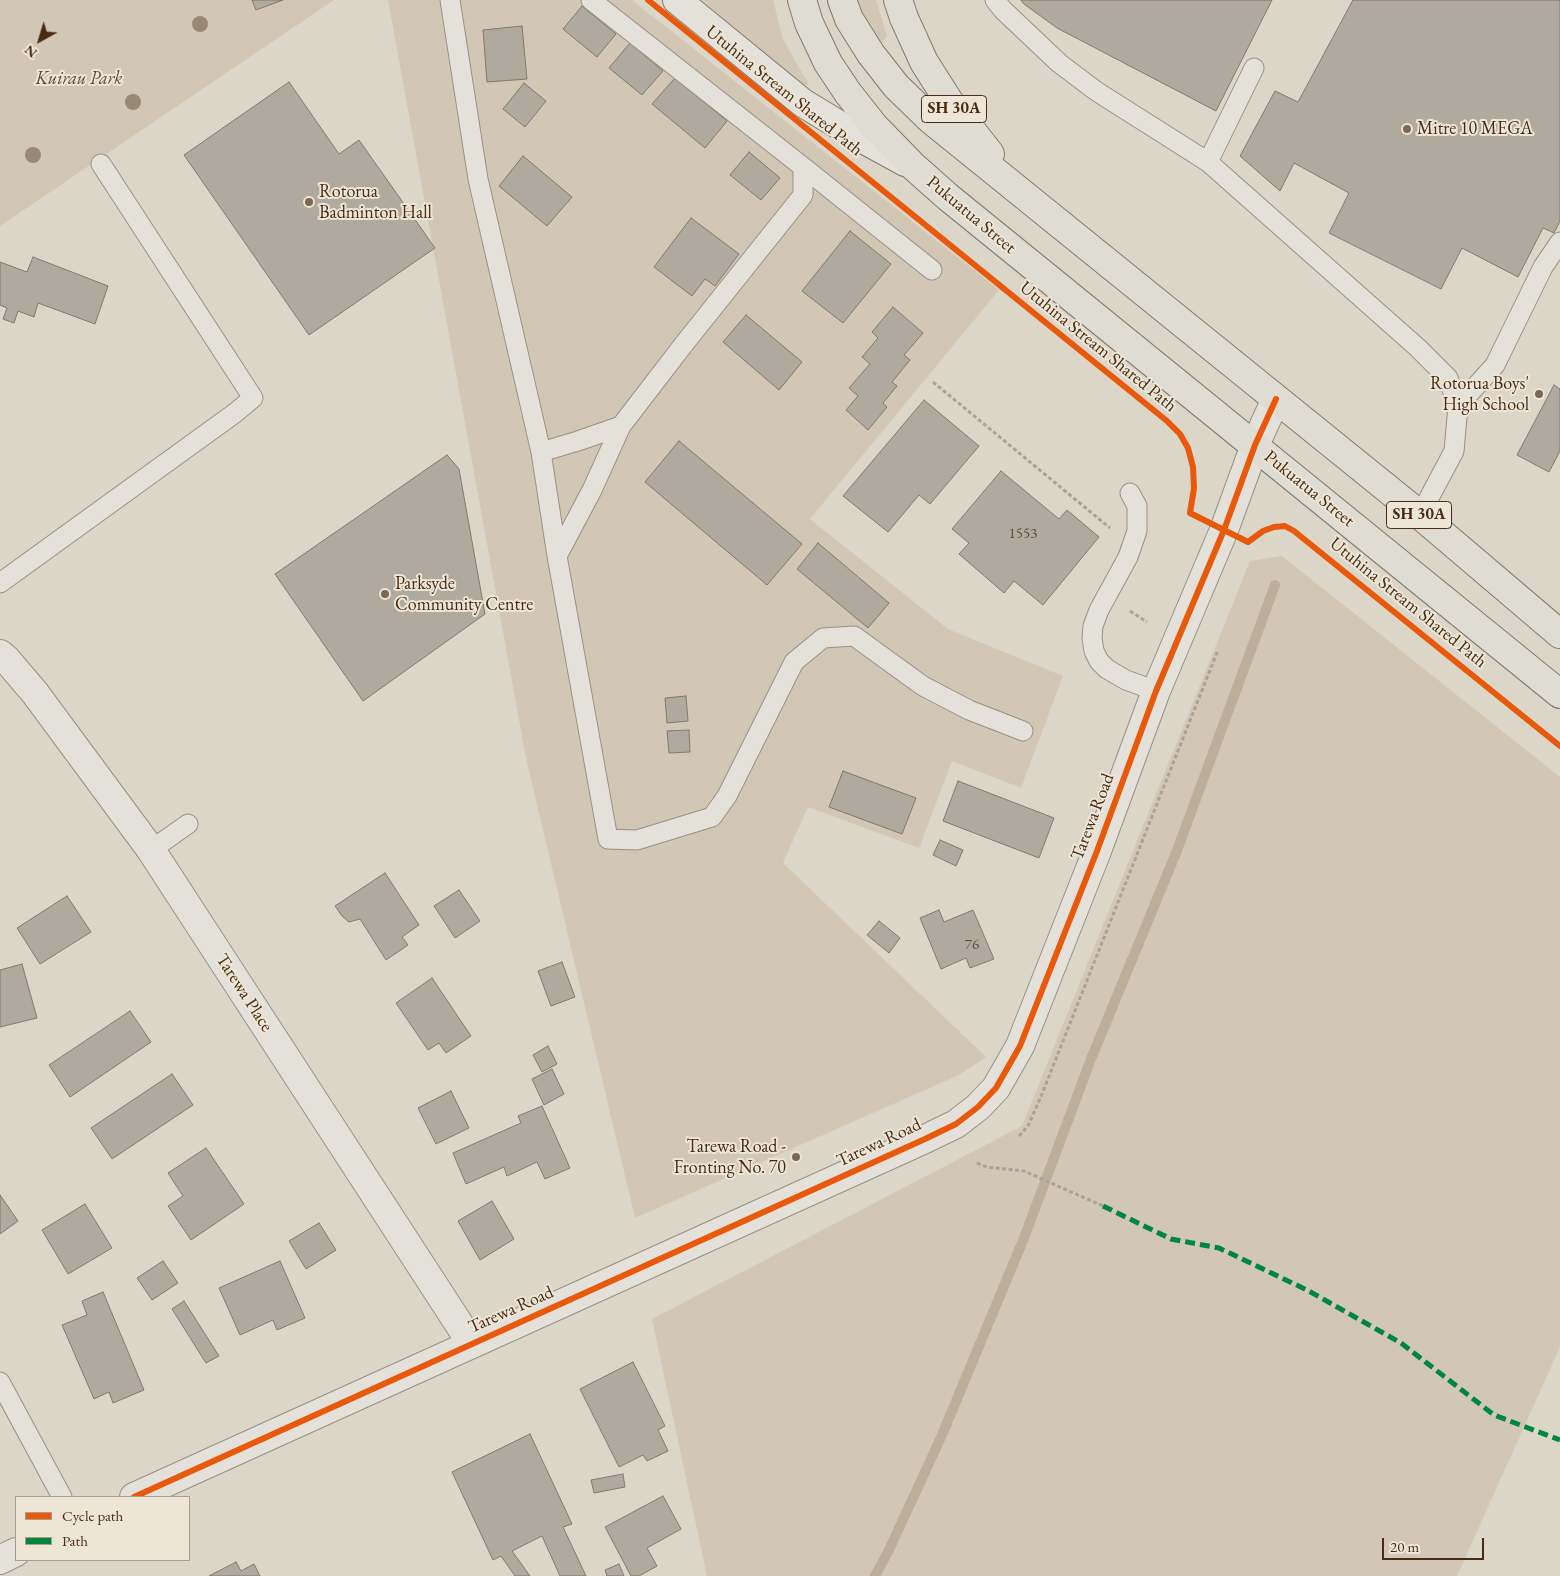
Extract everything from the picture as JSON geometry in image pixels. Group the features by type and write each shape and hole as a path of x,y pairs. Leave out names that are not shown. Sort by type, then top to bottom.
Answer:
{"main road":[{"name":"Pukuatua Street","path":"802,0 809,23 828,63 848,94 874,126 913,166 948,197 1560,694"},
{"path":"842,0 849,19 866,47 896,86 964,148 1034,201"},
{"name":"SH 30A","path":"898,0 924,62 950,103 987,151 1034,201 1420,516 1560,634"}],"street":[{"path":"678,0 803,103 854,134 913,166"},
{"name":"Tarewa Road","path":"136,1496 925,1139 956,1124 978,1107 996,1088 1020,1046 1097,851 1156,691 1224,530 1255,445 1276,398"},
{"name":"Tarewa Place","path":"0,654 8,660 35,693 151,850 472,1344"},
{"path":"0,1560 15,1552"}],"lane":[{"path":"450,0 478,180 541,452 608,839 637,840 712,817 727,796 794,662 823,638 854,636 923,686 968,710 1022,731"},
{"path":"591,0 932,270"},
{"path":"995,0 1003,10 1059,63 1096,91 1208,162 1418,348 1448,378 1458,406 1454,452 1420,516"},
{"path":"1208,162 1254,68"},
{"path":"0,583 253,398 101,164"},
{"path":"558,556 592,490 621,426 684,344 804,195 803,167"},
{"path":"1458,406 1495,365 1543,267 1560,242"},
{"path":"541,452 578,442 621,426"},
{"path":"1130,493 1137,506 1137,530 1128,557 1106,595 1093,626 1092,638 1094,651 1099,661 1107,669 1126,680 1156,691"},
{"path":"151,850 188,824"},
{"path":"0,1382 61,1496"}],"path":[{"path":"933,382 1110,528 1106,536"},
{"path":"1106,595 1147,622"},
{"path":"1019,1136 1028,1126 1042,1094 1218,650"},
{"path":"977,1163 987,1167 1024,1171 1103,1206"}],"green space":[{"name":"Kuirau Park","path":"0,0 334,0 0,226"},
{"path":"388,0 632,0 999,290 810,519 948,629 1063,676 1021,788 952,761 919,848 808,807 783,863 986,1057 959,1075 635,1218 526,758"},
{"path":"702,0 773,0 783,39 809,85 801,84"},
{"path":"858,0 876,0 887,36 882,43 865,22"},
{"path":"1282,556 1560,777 1560,1347 1457,1576 707,1576 652,1319 1022,1126 1250,561"}],"building":[{"path":"252,0 283,0 256,10"},
{"path":"1021,0 1272,0 1216,111 1057,28"},
{"name":"Mitre 10 MEGA","path":"1353,0 1560,0 1560,221 1554,233 1543,228 1518,277 1462,248 1441,289 1329,233 1349,193 1294,163 1280,191 1240,156 1275,91 1298,102"},
{"path":"582,6 616,34 597,57 563,29"},
{"path":"522,26 527,79 487,82 483,30"},
{"path":"630,43 663,71 642,95 609,68"},
{"path":"675,78 727,121 705,148 652,104"},
{"name":"Rotorua Badminton Hall","path":"289,82 339,154 359,140 435,248 309,335 184,155"},
{"path":"524,83 546,101 525,127 503,109"},
{"path":"749,152 780,178 761,200 730,175"},
{"path":"523,156 572,197 547,226 499,186"},
{"path":"691,218 739,254 715,286 705,279 692,296 654,267"},
{"path":"850,231 891,264 843,323 802,291"},
{"path":"33,257 108,286 95,324 38,303 34,317 18,311 14,323 3,319 7,308 0,305 0,262 27,272"},
{"path":"893,307 923,333 904,355 910,360 892,382 897,386 883,403 887,407 868,430 846,410 858,396 849,388 870,364 862,357 878,338 872,332"},
{"path":"746,315 802,362 779,390 723,342"},
{"path":"1554,385 1560,389 1560,451 1549,472 1517,455"},
{"path":"924,400 979,446 930,504 919,495 888,532 843,496"},
{"path":"679,441 802,544 767,585 645,482"},
{"name":"Parksyde Community Centre","path":"447,455 459,469 485,614 363,701 275,574"},
{"path":"1001,471 1059,519 1067,510 1099,537 1043,605 1014,581 1004,593 959,554 969,543 952,529"},
{"path":"818,543 889,603 868,628 797,569"},
{"path":"686,696 688,721 667,723 665,698"},
{"path":"689,730 690,752 669,753 667,731"},
{"path":"843,771 916,798 902,834 829,807"},
{"path":"958,781 1054,818 1039,858 943,821"},
{"path":"940,840 963,850 956,866 933,855"},
{"path":"385,873 419,925 402,937 408,945 386,960 360,919 349,922 335,906"},
{"path":"459,890 480,921 455,938 434,906"},
{"path":"67,896 91,932 40,964 17,928"},
{"path":"939,910 944,922 973,910 994,959 970,968 966,958 941,969 920,918"},
{"path":"879,921 900,938 889,953 867,935"},
{"path":"562,962 575,997 551,1006 538,971"},
{"path":"22,964 37,1018 0,1027 0,970"},
{"path":"432,978 471,1036 446,1053 439,1043 428,1050 396,1003"},
{"path":"130,1011 151,1042 70,1097 49,1065"},
{"path":"548,1046 557,1064 542,1072 533,1055"},
{"path":"552,1069 564,1094 544,1105 532,1079"},
{"path":"172,1074 193,1105 112,1159 91,1128"},
{"path":"451,1091 469,1128 436,1144 418,1108"},
{"path":"542,1106 570,1168 545,1179 537,1162 507,1176 504,1167 466,1184 453,1153 521,1123 518,1116"},
{"path":"206,1148 244,1204 191,1240 168,1206 183,1196 168,1173"},
{"path":"0,1195 18,1221 0,1234"},
{"path":"492,1201 514,1239 480,1260 458,1221"},
{"path":"85,1204 112,1248 68,1274 42,1230"},
{"path":"319,1223 336,1250 306,1269 289,1241"},
{"path":"163,1261 178,1283 152,1300 137,1278"},
{"path":"280,1261 305,1318 277,1330 273,1320 240,1335 219,1288"},
{"path":"103,1292 144,1390 113,1403 109,1392 94,1399 62,1325 87,1315 82,1301"},
{"path":"184,1301 219,1356 206,1363 172,1309"},
{"path":"633,1362 665,1426 658,1430 668,1451 647,1461 643,1455 619,1467 580,1389"},
{"path":"530,1434 572,1524 563,1527 586,1576 560,1576 542,1536 512,1551 530,1576 515,1576 501,1556 493,1560 452,1472"},
{"path":"623,1474 625,1487 594,1493 591,1480"},
{"path":"663,1496 681,1529 647,1548 657,1566 639,1576 631,1576 605,1527"},
{"path":"236,1562 241,1571 254,1564 260,1576 209,1576"},
{"path":"619,1564 624,1576 607,1576 605,1570"}],"waterway":[{"path":"875,1576 942,1435 1024,1238 1091,1059 1176,853 1275,585"}],"marked path":[{"path":"1103,1206 1171,1239 1219,1248 1307,1290 1401,1343 1494,1415 1560,1440"}],"cycle path":[{"name":"Utuhina Stream Shared Path","path":"648,0 1167,421 1180,434 1188,448 1193,467 1194,488 1190,513 1248,542 1263,531 1274,527 1285,526 1294,531 1560,746"},
{"path":"136,1496 925,1139 956,1124 978,1107 996,1088 1020,1046 1097,851 1156,691 1224,530 1255,445 1276,399"}],"place":[{"name":"Mitre 10 MEGA","path":"1407,129"},
{"name":"Rotorua Badminton Hall","path":"309,202"},
{"name":"Rotorua Boys' High School","path":"1539,394"},
{"name":"Parksyde Community Centre","path":"385,594"},
{"name":"Tarewa Road - Fronting No. 70","path":"796,1157"}]}
